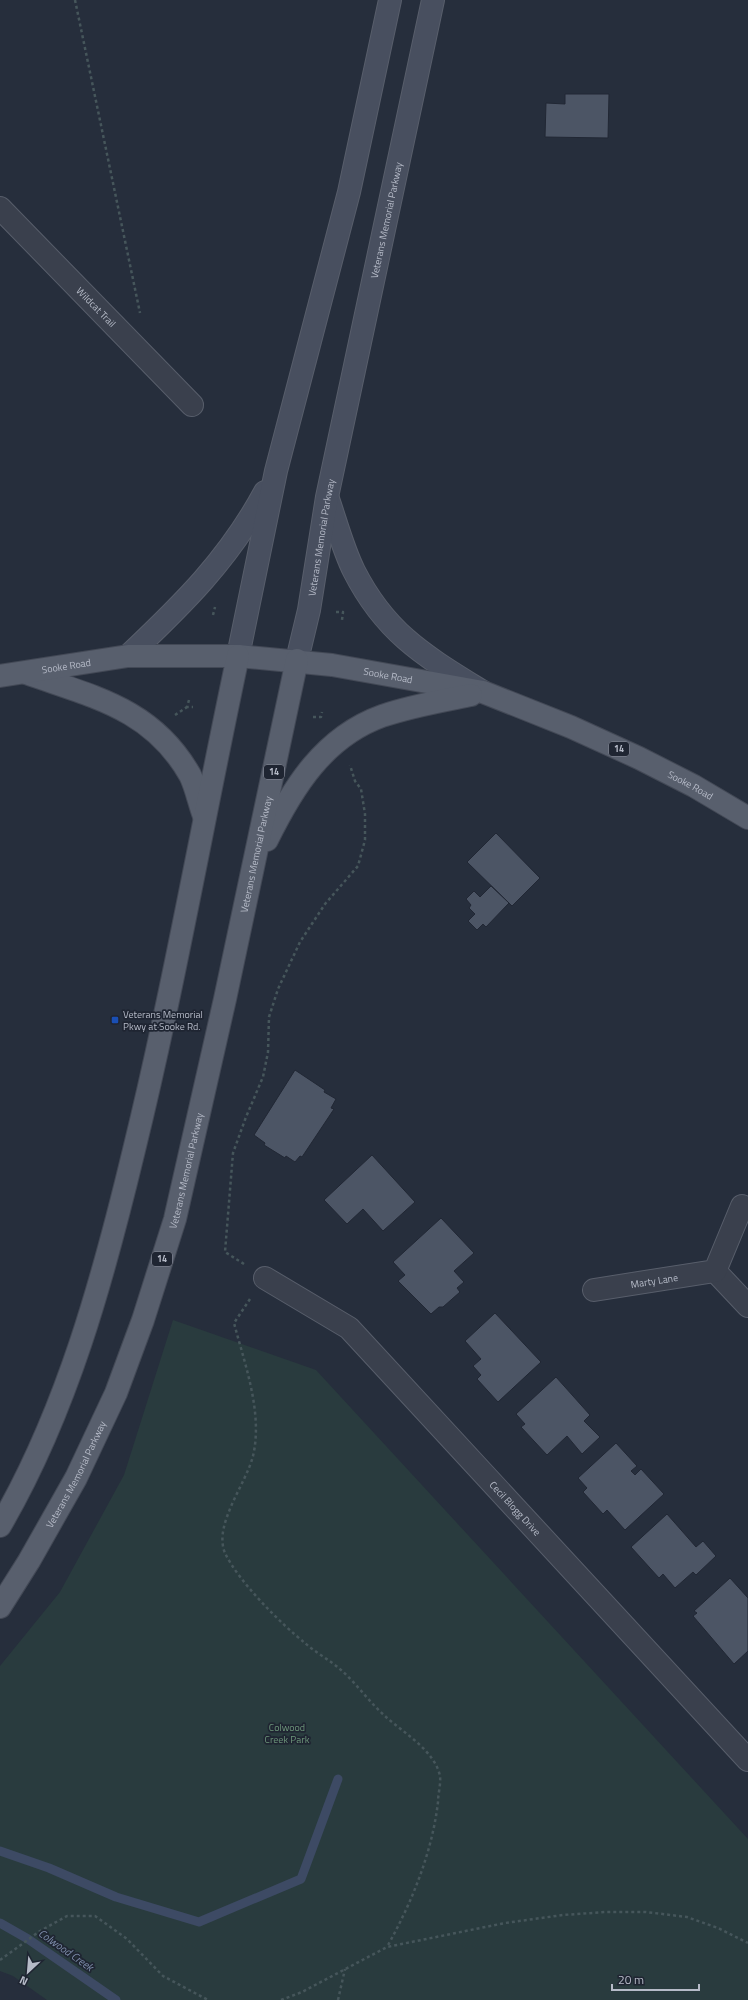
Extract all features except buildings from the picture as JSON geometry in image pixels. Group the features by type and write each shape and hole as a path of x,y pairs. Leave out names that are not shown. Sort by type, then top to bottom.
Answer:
{"main road":[{"path":"0,1526 45,1434 77,1357 105,1266 156,1063 204,817 276,471 349,192 390,0"},
{"name":"Veterans Memorial Parkway","path":"0,1607 29,1561 76,1478 116,1393 143,1320 175,1219 250,884 297,660 309,610 327,496 433,0"},
{"path":"128,656 182,605 224,556 249,522 276,471"},
{"path":"327,496 353,569 368,596 385,619 422,654 483,692"},
{"name":"Sooke Road","path":"0,676 128,656 238,656 297,660 332,665 483,692 571,727 639,758 694,786 748,818"},
{"path":"25,672 119,706 138,717 158,733 190,776 204,817"},
{"path":"250,884 267,841 291,794 308,770 323,753 338,740 381,716 412,707 483,692"}],"street":[{"name":"Wildcat Trail","path":"0,208 192,405"},
{"path":"742,1206 715,1271 748,1306"},
{"name":"Marty Lane","path":"594,1290 715,1271"},
{"name":"Cecil Blogg Drive","path":"265,1278 349,1328 748,1760"}],"path":[{"path":"75,0 141,316"},
{"path":"336,612 343,612 342,620"},
{"path":"187,707 189,700"},
{"path":"172,718 187,707 193,707"},
{"path":"313,716 321,717 322,712"},
{"path":"350,763 353,776 361,789 365,814 365,840 358,866 325,904 300,942 278,989 269,1017 268,1052 263,1077 233,1153 225,1252 265,1278 234,1323 249,1380 254,1411 255,1441 247,1472 223,1527 221,1538 225,1552 236,1570 270,1611 305,1643 340,1669 384,1715 428,1753 436,1765 440,1778 431,1840 404,1916 387,1947"},
{"path":"281,2000 302,1992 387,1947 505,1923 563,1915 606,1912 646,1912 687,1917 718,1928 748,1943"},
{"path":"0,1960 40,1931 67,1916 95,1916 128,1939 163,1976 208,2000"},
{"path":"338,2000 346,1969"}],"green space":[{"name":"Colwood Creek Park","path":"173,1320 316,1370 748,1839 748,2000 47,2000 13,1976 0,1971 0,1666 60,1592 124,1475"}],"waterway":[{"path":"0,1851 49,1868 116,1897 199,1922 301,1879 338,1779"},
{"name":"Colwood Creek","path":"0,1923 28,1939 116,2000"}],"place":[{"name":"Veterans Memorial Pkwy at Sooke Rd.","path":"115,1020"}]}
